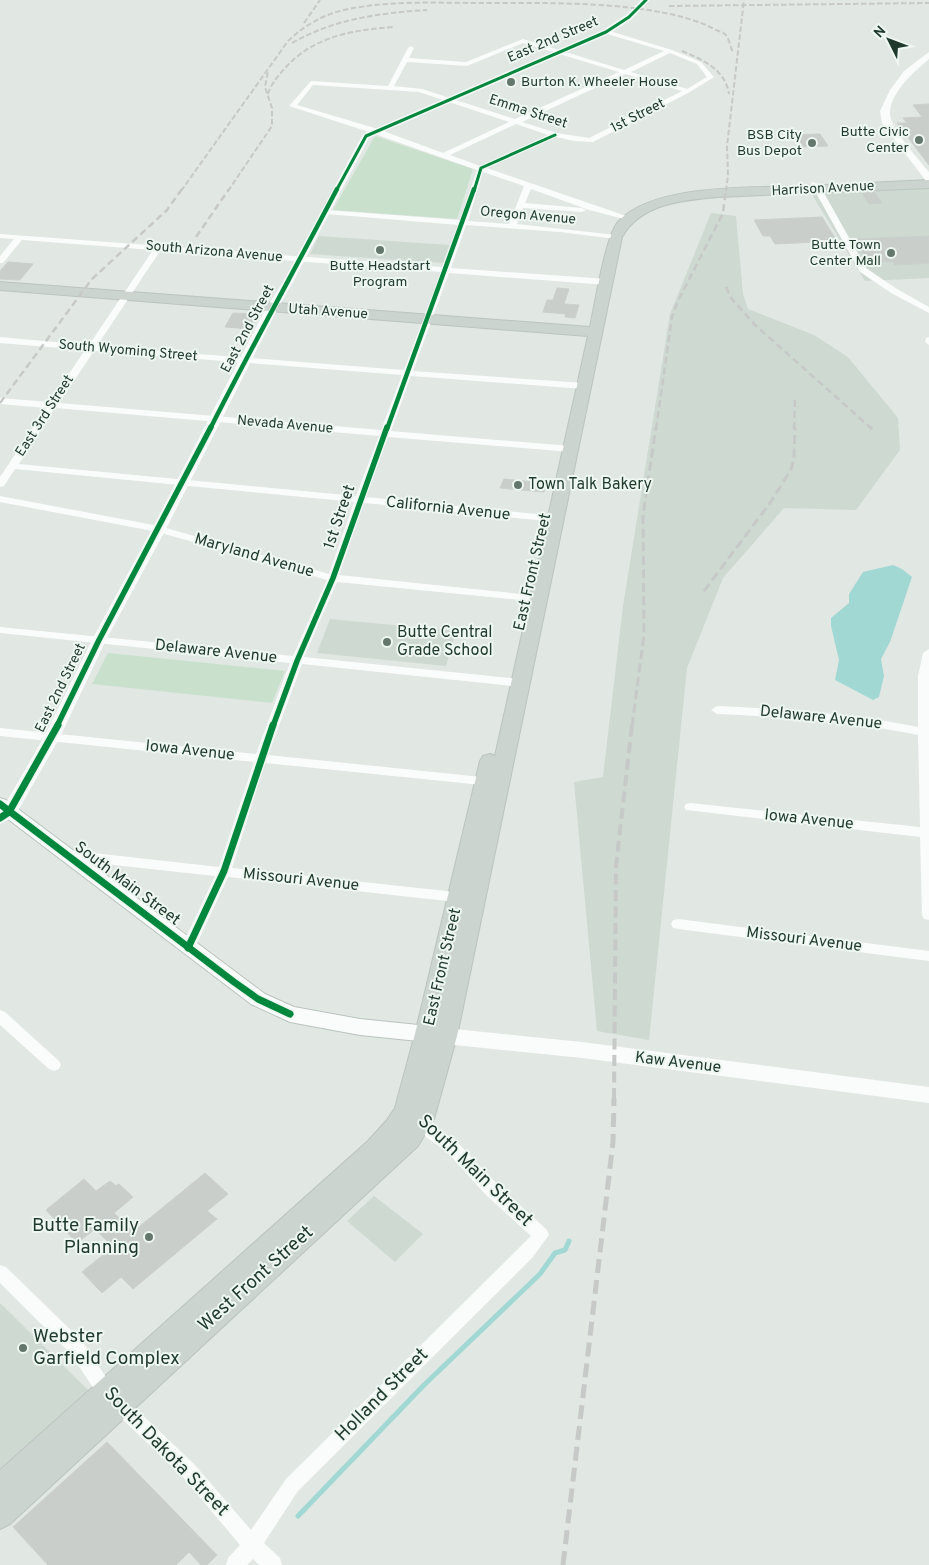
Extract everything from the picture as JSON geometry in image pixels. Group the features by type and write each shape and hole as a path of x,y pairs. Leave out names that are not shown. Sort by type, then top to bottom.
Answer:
{"main road":[{"name":"Harrison Avenue","path":"724,192 929,179"},
{"name":"Harrison Avenue","path":"724,192 769,189 773,186 817,187 929,184"},
{"path":"625,217 660,204 687,197 724,192"},
{"name":"East Front Street","path":"436,1035 613,237 625,217"},
{"name":"Utah Avenue","path":"0,286 592,332"},
{"name":"South Main Street","path":"3,811 67,855 258,999 290,1014 360,1026 436,1035"},
{"name":"West Front Street","path":"0,1514 112,1398 377,1148 396,1127 414,1113 436,1035"},
{"name":"West Front Street","path":"0,1489 112,1398"}],"street":[{"name":"East 2nd Street","path":"3,811 52,738 98,640 159,529 272,308 366,136 606,32 624,22 646,0"},
{"path":"606,32 670,51"},
{"path":"405,60 467,64 523,41 688,91"},
{"path":"390,88 411,48"},
{"path":"444,155 670,51"},
{"name":"1st Street","path":"590,140 712,77 699,63 670,51"},
{"path":"929,55 907,73 894,90 885,111 887,124 929,179"},
{"name":"Emma Street","path":"375,131 293,106 311,83 420,90 555,135 590,140"},
{"path":"375,131 528,186 625,217"},
{"path":"481,168 555,135"},
{"name":"1st Street","path":"188,948 224,871 261,758 297,661 333,578 463,223 481,168"},
{"path":"512,227 528,186"},
{"path":"817,187 863,270 894,291 929,310"},
{"path":"520,205 581,210 592,208"},
{"name":"Oregon Avenue","path":"326,212 613,237"},
{"name":"South Arizona Avenue","path":"0,236 603,282"},
{"path":"0,261 19,238"},
{"name":"East 3rd Street","path":"0,484 158,248"},
{"name":"South Wyoming Street","path":"0,340 245,361 580,386"},
{"name":"Nevada Avenue","path":"0,401 565,449"},
{"name":"California Avenue","path":"12,466 551,519"},
{"name":"Maryland Avenue","path":"0,499 159,529 333,578 533,599"},
{"name":"Delaware Avenue","path":"0,630 514,683"},
{"path":"929,653 924,676 929,915"},
{"name":"Delaware Avenue","path":"717,710 790,713 895,726 924,732"},
{"name":"Iowa Avenue","path":"0,732 492,782"},
{"name":"Iowa Avenue","path":"690,807 927,833"},
{"name":"Missouri Avenue","path":"67,855 467,898"},
{"name":"Missouri Avenue","path":"678,924 929,956"},
{"path":"0,1016 54,1065"},
{"name":"Kaw Avenue","path":"436,1035 590,1051 929,1095"},
{"name":"South Main Street","path":"414,1113 432,1132 452,1147 492,1190 541,1235"},
{"name":"Holland Street","path":"235,1565 252,1545 292,1485 526,1253 541,1235"},
{"name":"South Dakota Street","path":"0,1272 76,1348 112,1398 188,1470 252,1545 273,1565"}],"shaded area":[{"path":"929,188 929,278 865,281 811,193"},
{"path":"711,213 736,216 743,294 748,309 814,335 848,357 898,418 900,450 856,510 784,508 723,578 687,668 649,1040 597,1031 574,782 603,777 623,606 670,314"},
{"name":"Butte Headstart Program","path":"319,236 449,245 443,263 310,254"},
{"name":"Butte Central Grade School","path":"330,619 456,631 446,666 317,653"},
{"path":"374,1196 423,1234 395,1262 347,1221"},
{"name":"Webster Garfield Complex","path":"0,1303 91,1393 0,1475"}],"green space":[{"path":"375,136 473,169 457,219 333,210"},
{"path":"108,653 285,671 272,703 92,684"}],"water":[{"path":"893,565 912,577 890,642 881,659 884,676 879,697 873,700 835,680 839,660 831,618 849,603 849,594 863,572"}],"building":[{"name":"Butte Civic Center","path":"929,104 929,165 897,123 907,123 903,118 922,117 913,105"},
{"path":"820,134 828,146 800,147 792,135"},
{"path":"874,192 882,203 869,204 862,193"},
{"path":"822,217 837,241 775,244 770,236 763,236 754,220"},
{"name":"Butte Town Center Mall","path":"929,236 929,263 895,265 893,261 869,263 854,239"},
{"path":"8,262 33,264 20,280 0,279 0,271"},
{"path":"557,288 569,289 564,304 579,305 575,318 565,317 566,314 543,312 547,300 553,300"},
{"path":"233,313 257,314 250,329 225,327"},
{"name":"Town Talk Bakery","path":"504,479 545,483 544,492 500,488"},
{"name":"Butte Family Planning","path":"205,1173 228,1194 207,1211 217,1219 133,1289 121,1277 102,1293 82,1272 113,1247 95,1229 77,1243 46,1210 84,1179 96,1191 110,1181 116,1186 119,1184 133,1197 114,1213 134,1231"},
{"path":"107,1442 217,1555 207,1565 201,1565 189,1552 176,1565 48,1565 13,1527"}],"waterway":[{"path":"298,1516 423,1386 540,1274 555,1253 565,1250 569,1241"}],"railway":[{"path":"304,23 320,0"},
{"path":"743,5 744,0"},
{"path":"181,191 288,41 314,22 344,10 396,3 539,3 635,8 693,20 721,32 727,37 733,53"},
{"path":"743,5 929,3"},
{"path":"669,6 743,5"},
{"path":"726,191 728,175 727,146 743,5"},
{"path":"292,43 324,28 357,19 374,15 427,10"},
{"path":"268,94 277,77 296,57 321,42 349,33 394,27"},
{"path":"682,51 712,66 723,78 729,94"},
{"path":"228,191 272,126 272,108 265,87 268,71"},
{"path":"0,403 92,279 167,210 182,189"},
{"path":"196,237 229,189"},
{"path":"656,429 672,317 677,303 723,213 726,189"},
{"path":"726,287 731,298 754,324 872,429 870,427"},
{"path":"794,429 795,398"},
{"path":"632,726 644,635 643,515 656,427"},
{"path":"704,591 770,503 791,470 794,458 795,427"},
{"path":"614,1099 616,866 632,725"},
{"path":"563,1565 613,1142 614,1098"}],"cycle path":[{"path":"0,818 9,812 52,737 99,640 159,529 272,308 288,282 366,136 606,32 629,17 646,0"},
{"path":"188,948 224,871 261,758 297,661 333,578 463,223 481,168 555,135"},
{"path":"0,804 234,982 258,999 290,1014"}],"place":[{"name":"Burton K. Wheeler House","path":"511,82"},
{"name":"Butte Civic Center","path":"919,140"},
{"name":"BSB City Bus Depot","path":"812,143"},
{"name":"Butte Headstart Program","path":"380,250"},
{"name":"Butte Town Center Mall","path":"891,253"},
{"name":"Town Talk Bakery","path":"518,485"},
{"name":"Butte Central Grade School","path":"387,642"},
{"name":"Butte Family Planning","path":"149,1237"},
{"name":"Webster Garfield Complex","path":"23,1348"}]}
